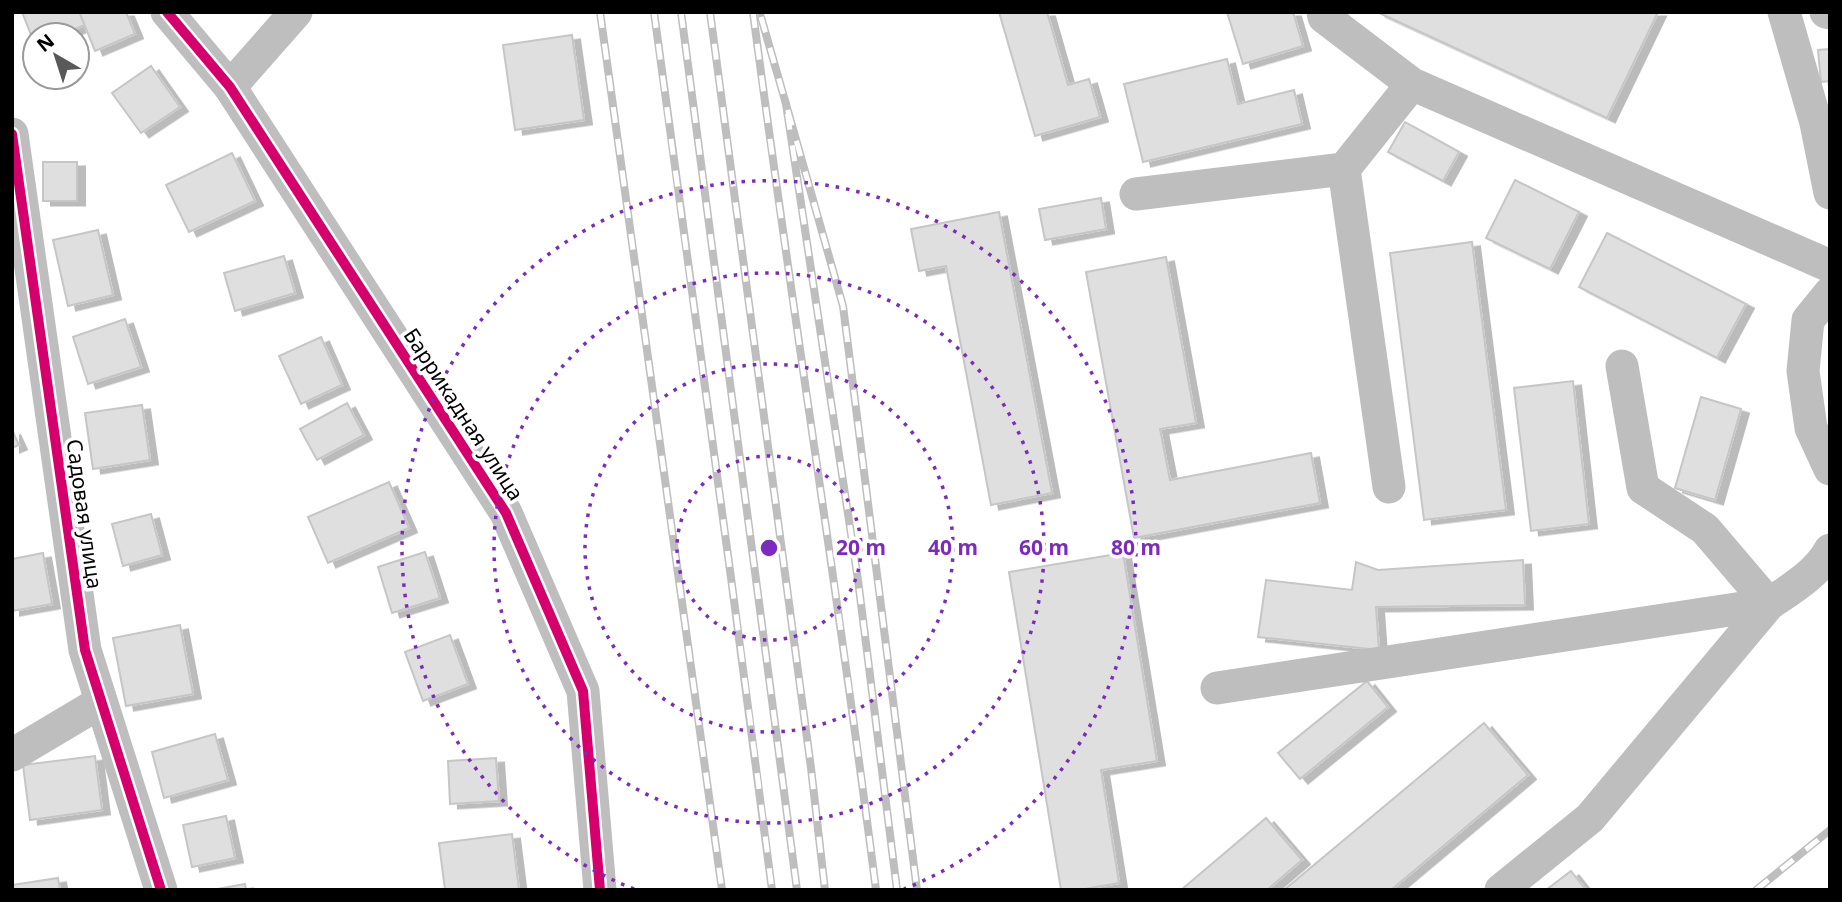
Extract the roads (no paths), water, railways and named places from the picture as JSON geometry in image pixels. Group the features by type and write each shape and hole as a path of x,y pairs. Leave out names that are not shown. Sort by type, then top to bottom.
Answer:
{"street":[{"name":"Баррикадная улица","path":"167,12 230,87 506,513 583,691 600,890"},
{"path":"230,87 296,12"},
{"path":"1323,12 1324,16 1412,84 1830,266"},
{"path":"1784,12 1816,123 1830,193"},
{"path":"1136,194 1344,169 1412,84"},
{"name":"Садовая улица","path":"12,134 85,650 161,890"},
{"path":"1344,169 1389,487"},
{"path":"1830,293 1808,320 1803,371 1811,428 1830,469"},
{"path":"1622,366 1643,488 1705,529 1769,604"},
{"path":"1501,890 1590,818 1769,604 1800,583 1828,557"},
{"path":"1217,688 1769,604"},
{"path":"12,755 101,702"}],"railway":[{"path":"600,12 722,890"},
{"path":"654,12 772,890"},
{"path":"681,12 797,890"},
{"path":"710,12 825,890"},
{"path":"753,12 876,890"},
{"path":"761,17 786,104"},
{"path":"897,890 858,580 786,104 843,306 917,890"},
{"path":"1756,890 1830,830"}]}
